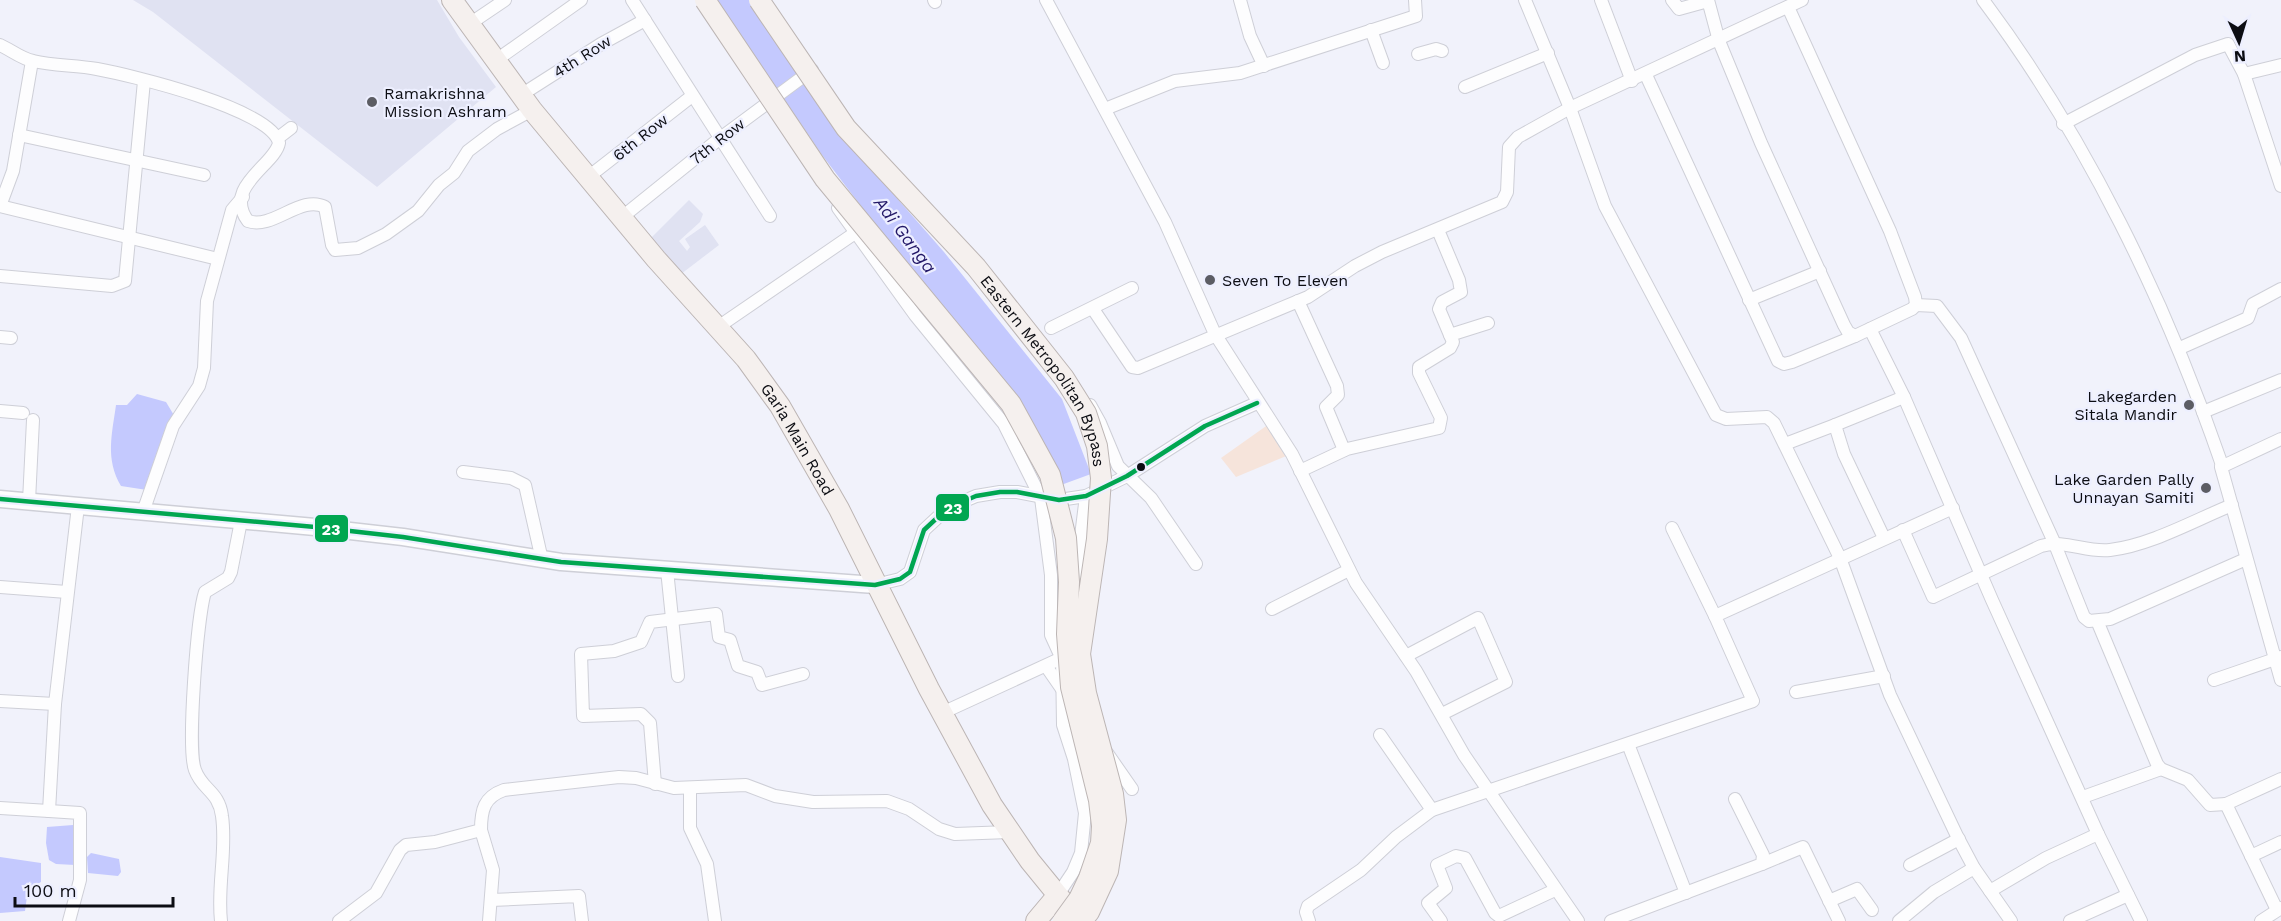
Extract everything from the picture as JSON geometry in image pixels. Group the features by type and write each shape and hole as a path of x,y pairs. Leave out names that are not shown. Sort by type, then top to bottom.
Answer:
{"main road":[{"name":"Garia Main Road","path":"452,0 495,61 587,178 746,359 780,406 839,509 942,713 1009,832 1057,896 1081,921"},
{"path":"705,0 825,179 885,255 1011,404 1050,475 1066,538 1069,582 1067,634 1071,687 1099,801 1102,826 1096,858 1079,899 1063,921"},
{"name":"Eastern Metropolitan Bypass","path":"759,0 846,128 976,267 1064,378 1086,413 1097,446 1101,478 1097,539 1080,654 1086,693 1113,794 1116,820 1108,871 1089,912 1081,921"},
{"path":"0,499 403,537 543,560 876,585"},
{"path":"1036,921 1057,896"}],"street":[{"path":"468,25 505,0"},
{"path":"495,61 581,0"},
{"path":"632,0 770,216"},
{"path":"699,0 855,233 915,315 1004,424 1041,498 1051,575 1051,635 1062,659 1064,725 1074,759 1085,813 1081,853 1073,872 1057,896"},
{"path":"769,0 863,137 893,170 930,204 997,281 1056,355 1100,423 1109,450 1127,476 1151,498 1196,564"},
{"path":"1046,0 1165,222 1215,334 1257,403 1283,440 1366,600 1406,656 1464,755 1578,921"},
{"path":"1240,0 1250,36 1264,66"},
{"path":"1105,109 1175,81 1228,77 1416,16 1415,0"},
{"path":"1526,0 1570,108 1605,206 1712,408 1721,418 1767,417 1785,444 1840,558 1890,695 1959,840 1974,868 2011,921"},
{"path":"1601,0 1632,81"},
{"path":"1672,0 1679,9 1708,1 1719,41 1761,143 1848,332 1855,336"},
{"path":"1093,309 1134,368 1298,301 1382,252 1502,202 1507,192 1510,143 1570,108 1646,75 1802,0"},
{"path":"1983,0 2027,61 2133,245 2162,315 2180,348 2222,465 2246,559 2278,658 2281,680"},
{"path":"1788,7 1890,231 1916,297 1916,305"},
{"name":"4th Row","path":"243,197 244,216 257,223 305,206 320,204 325,207 335,250 358,248 386,234 417,211 439,185 454,173 468,151 527,102 601,44 645,20"},
{"path":"1371,30 1383,63"},
{"path":"0,45 32,61 97,69 246,112 261,121 278,138 278,148 250,177 243,197 231,210 207,301 204,368 199,386 173,426 143,512"},
{"path":"2063,124 2217,46 2230,45 2244,74 2281,186"},
{"path":"1418,54 1436,49 1442,51"},
{"path":"1465,87 1548,53"},
{"path":"32,61 19,135 6,170 0,206 130,235 218,259"},
{"path":"2244,74 2281,65"},
{"name":"7th Row","path":"621,218 719,138 815,67"},
{"path":"1646,75 1775,356 1784,364 1855,336 1916,305 1937,306 1961,338 2054,542 2084,617 2098,622 2246,559"},
{"path":"0,276 120,285 125,280 144,81"},
{"name":"6th Row","path":"587,178 692,96"},
{"path":"278,138 291,128"},
{"path":"19,135 204,175"},
{"path":"1300,471 1344,450 1439,428 1441,418 1419,373 1419,367 1450,348 1452,342 1450,335 1438,309 1442,302 1461,292 1459,280 1438,230"},
{"path":"718,327 855,233"},
{"path":"1749,300 1820,271"},
{"path":"1051,328 1132,288"},
{"path":"2180,348 2248,318 2253,304 2281,289"},
{"path":"1298,301 1337,386 1338,395 1326,407 1344,450"},
{"path":"1450,335 1488,323"},
{"path":"1870,329 1904,397 2098,834 2141,921"},
{"path":"2203,412 2281,380"},
{"path":"1785,444 1904,397"},
{"path":"876,585 900,579 910,572 924,531 938,517 962,502 976,496 1000,492 1017,492 1059,501 1086,496 1127,476 1194,432 1257,403"},
{"path":"0,411 28,416 29,501"},
{"path":"1834,425 1844,454 1884,538"},
{"path":"2222,465 2281,439"},
{"path":"464,472 511,478 525,484 543,560"},
{"path":"1062,659 1070,642 1077,556 1086,496"},
{"path":"1903,530 1933,597 2054,542 2106,551 2127,547 2232,505"},
{"path":"49,811 55,704 78,506"},
{"path":"1716,616 1953,508"},
{"path":"221,921 219,897 223,819 220,801 199,778 192,759 195,675 205,592 228,578 241,520"},
{"path":"1309,921 1306,912 1308,906 1356,874 1396,837 1432,810 1753,701 1716,616 1672,528"},
{"path":"667,570 678,676"},
{"path":"1272,609 1349,570"},
{"path":"0,587 67,592"},
{"path":"655,784 650,723 641,714 583,716 581,654 614,651 641,642 650,622 716,614 719,637 730,640 738,666 757,672 762,685 803,674"},
{"path":"1406,656 1478,618 1506,682 1442,714"},
{"path":"2098,622 2153,757 2161,769 2188,780 2210,805 2226,804 2281,779"},
{"path":"942,713 1062,659 1085,644"},
{"path":"2214,680 2278,658"},
{"path":"1046,666 1132,789"},
{"path":"1796,692 1884,676"},
{"path":"0,701 55,704"},
{"path":"1380,735 1432,810"},
{"path":"1628,744 1686,893"},
{"path":"2083,798 2161,769"},
{"path":"489,921 492,861 481,830 481,812 487,799 504,790 619,777 636,778 669,788 734,784 746,785 782,798 813,802 887,801 909,808 939,829 955,834 1009,832"},
{"path":"690,788 690,828 707,864 715,921"},
{"path":"1735,799 1762,855 1762,864"},
{"path":"2226,804 2279,909 2261,921"},
{"path":"0,808 80,813 80,880 69,921"},
{"path":"339,921 376,893 400,850 406,845 435,842 481,830"},
{"path":"1990,891 2038,862 2098,834"},
{"path":"1910,865 1959,840"},
{"path":"2251,856 2281,842"},
{"path":"1611,921 1803,847 1839,921"},
{"path":"1441,921 1428,903 1446,888 1437,866 1456,855 1465,858 1495,913 1499,916 1555,890"},
{"path":"1899,921 1934,892 1974,868"},
{"path":"1828,901 1857,889 1872,910"},
{"path":"2070,921 2128,895"},
{"path":"491,900 579,896 582,921"}],"shaded area":[{"name":"Ramakrishna Mission Ashram","path":"133,0 437,0 459,37 496,87 377,187 153,12"},
{"path":"689,200 703,214 700,222 679,241 687,251 690,247 685,239 705,225 719,245 681,274 651,238"},
{"path":"1269,424 1291,454 1236,477 1221,458"}],"water":[{"name":"Adi Ganga","path":"717,0 749,0 838,131 944,252 1062,399 1091,474 1061,485 919,282 822,155"},
{"path":"137,394 166,402 175,417 147,490 121,486 111,456 116,405 127,405"},
{"path":"73,825 75,865 56,864 49,860 46,843 47,827"},
{"path":"91,853 119,859 121,872 118,876 88,873 87,857"},
{"path":"0,857 41,863 41,882 28,889 25,911 0,913"}],"transit line":[{"name":"23","path":"0,499 315,527 403,537 561,562 875,585 900,579 910,572 924,530 938,517 962,502 976,496 1000,492 1017,492 1059,500 1086,496 1127,476 1205,426 1257,403"}],"place":[{"name":"Ramakrishna Mission Ashram","path":"372,102"},
{"name":"Seven To Eleven","path":"1210,280"},
{"name":"Lakegarden Sitala Mandir","path":"2189,405"},
{"name":"Lake Garden Pally Unnayan Samiti","path":"2206,488"}]}
